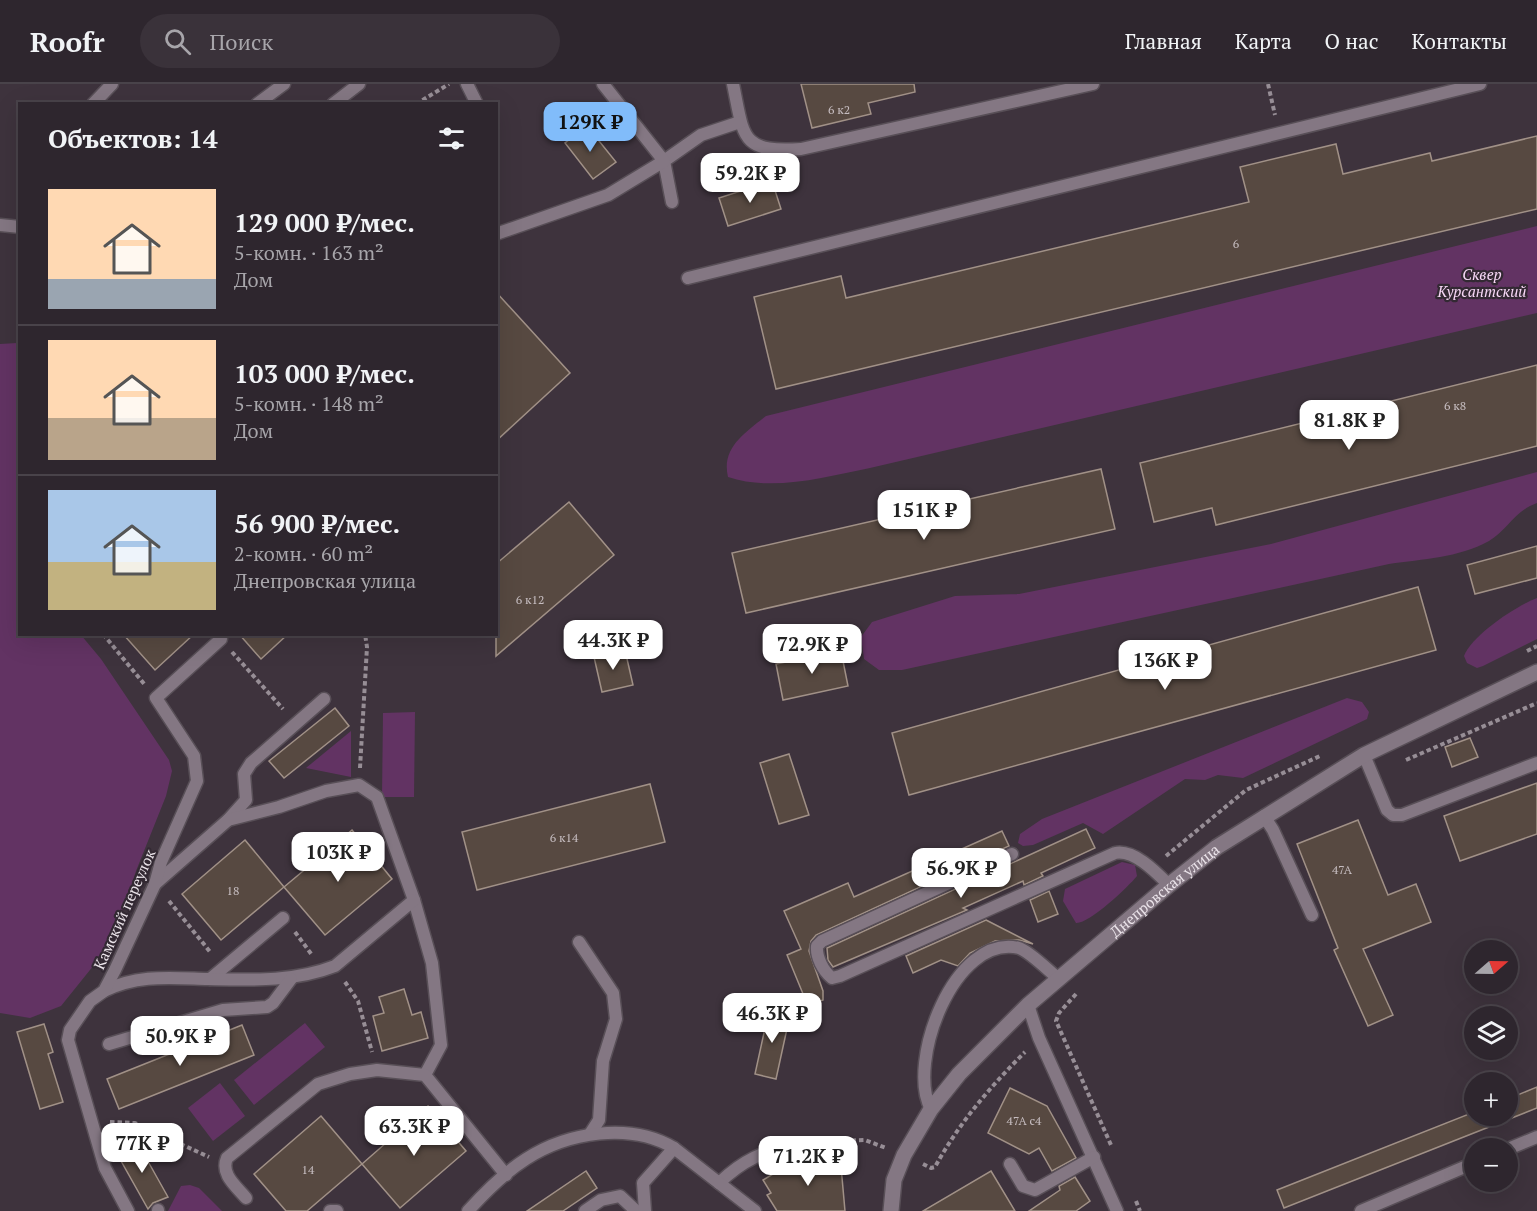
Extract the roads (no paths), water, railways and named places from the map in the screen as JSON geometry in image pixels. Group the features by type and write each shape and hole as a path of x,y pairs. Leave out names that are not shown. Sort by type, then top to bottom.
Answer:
{"main road":[{"name":"Днепровская улица","path":"891,1211 894,1180 904,1155 931,1109 959,1074 1028,1005 1169,885 1217,847 1364,755 1537,672"}],"lane":[{"path":"95,102 112,84"},
{"path":"259,102 284,84"},
{"path":"336,102 359,84"},
{"path":"467,84 476,102"},
{"path":"603,84 664,161 672,202"},
{"path":"733,84 741,122 748,139 759,147 774,151 801,149 1093,84"},
{"path":"688,278 1480,84"},
{"path":"498,233 608,195 701,135 741,122"},
{"path":"0,225 18,227"},
{"name":"Камский переулок","path":"128,1211 105,1168 69,1040 70,1030 90,1001 104,991 155,884 161,862 197,781 194,756 156,698 221,639"},
{"path":"155,884 228,820 246,800 244,774 250,763 324,699"},
{"path":"1364,755 1387,810 1393,815 1402,815 1537,763"},
{"path":"228,820 279,807 326,791 359,785 377,797 414,900 432,963 441,1046 425,1075"},
{"path":"1264,816 1273,830 1312,915"},
{"path":"1011,854 822,941 817,946 816,954 827,974 832,978 840,976 1115,852 1127,853 1151,868 1169,885"},
{"path":"104,991 130,980 153,977 291,979 335,966 414,900"},
{"path":"210,979 283,918"},
{"path":"579,942 613,993 616,1019 603,1061 598,1119 590,1134"},
{"path":"931,1109 926,1099 924,1086 930,1042 950,985 963,970 995,951 1021,948 1059,979"},
{"path":"109,1044 223,1010 267,1007 273,1003 291,979"},
{"path":"1028,1005 1040,1038 1117,1211"},
{"path":"246,1198 230,1179 223,1166 227,1158 318,1084 350,1074 377,1070 425,1075 506,1175"},
{"path":"468,1211 526,1158 590,1134 631,1133 662,1141 674,1148 756,1211"},
{"path":"1518,1145 1537,1137"},
{"path":"719,1183 738,1164 754,1155 796,1145"},
{"path":"645,1211 643,1183 674,1148"},
{"path":"1010,1164 1023,1186 1035,1190 1094,1157"},
{"path":"1361,1211 1464,1167"},
{"path":"585,1211 601,1200 620,1196 636,1211"},
{"path":"330,1211 337,1211"}],"park label":[{"name":"Сквер Курсантский","path":"1482,282"}]}
